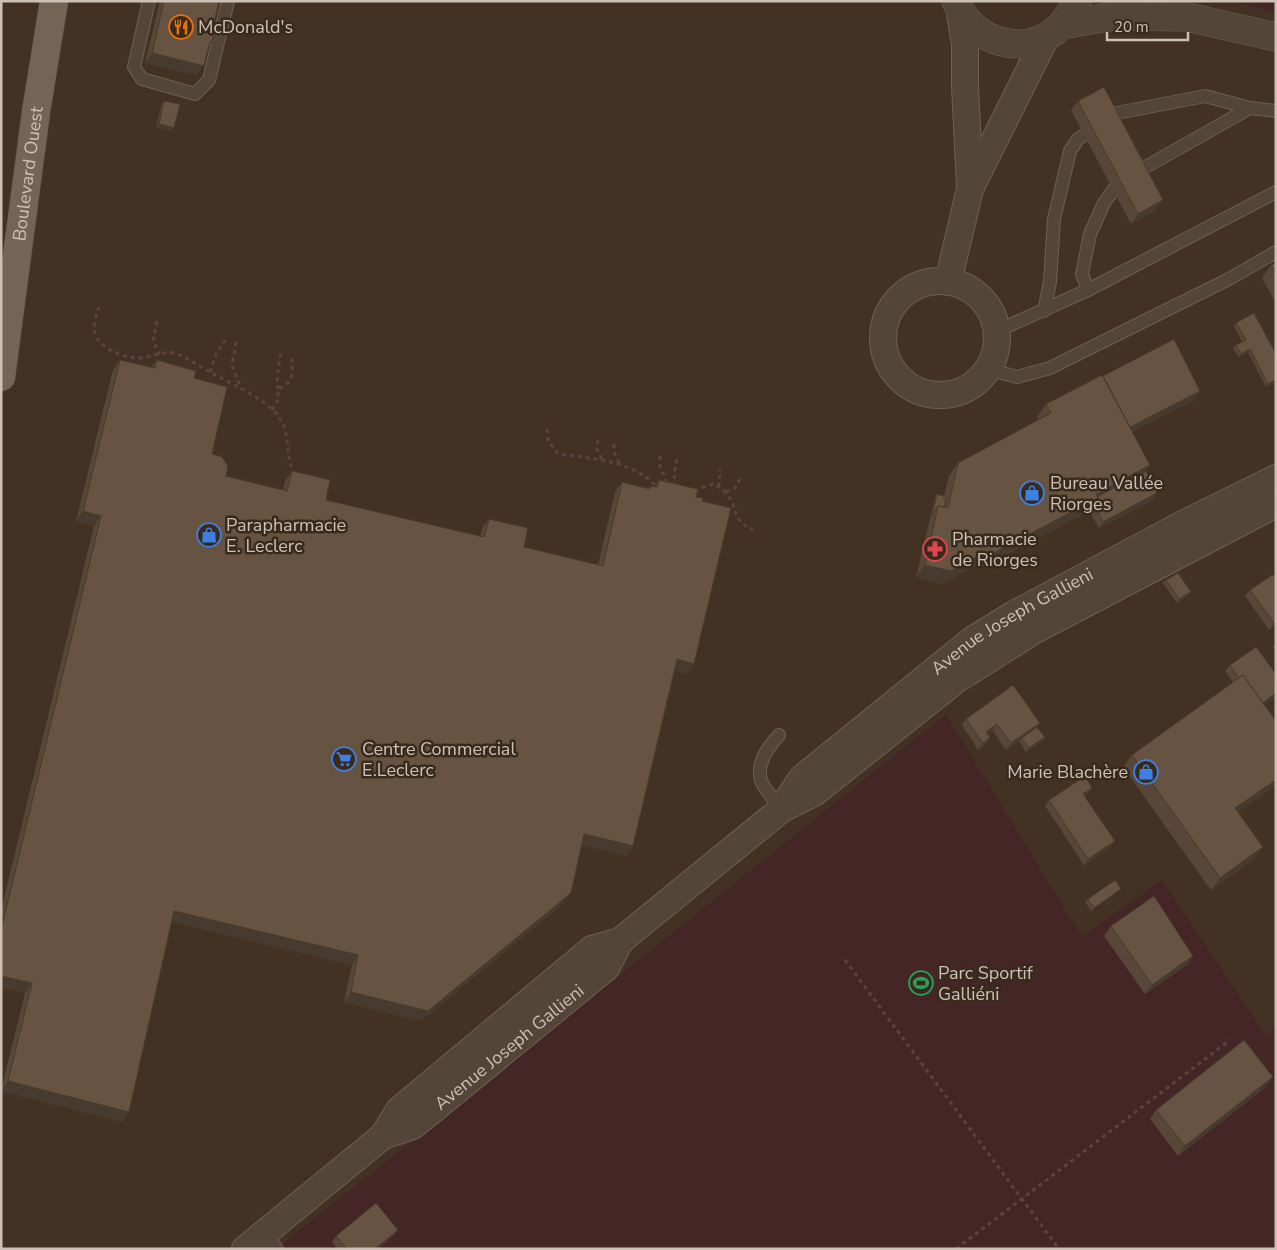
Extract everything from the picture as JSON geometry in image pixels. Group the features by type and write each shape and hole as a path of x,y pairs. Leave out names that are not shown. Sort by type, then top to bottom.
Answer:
{"main road":[{"name":"Boulevard Ouest","path":"1,377 37,103 54,1"}],"street":[{"path":"948,282 970,189 1054,31 1077,1"},
{"path":"1157,1 1187,17"},
{"path":"958,7 973,28 990,39 1008,44 1028,43 1054,31 1114,16 1187,17 1276,37"},
{"path":"958,7 965,44 970,189"},
{"path":"928,282 948,282 966,287 981,298 992,314 997,331 996,348 988,369 971,387 956,393 940,396 924,393 909,386 897,376 886,358 883,338 886,318 896,302 910,289 928,282"},
{"name":"Avenue Joseph Gallieni","path":"262,1244 383,1136 413,1126 606,968 620,940 782,809 802,778 972,640 1016,613 1181,525 1272,497"}],"lane":[{"path":"149,1 134,67 142,79 195,94 209,80 228,1"},
{"path":"1044,311 1050,282 1054,219 1070,151 1078,139 1118,114 1205,96 1250,108 1276,111"},
{"path":"1088,290 1082,274 1090,234 1104,203 1119,182 1250,108"},
{"path":"997,331 1088,290 1276,192"},
{"path":"988,369 1018,377 1050,368 1229,278 1276,252"},
{"path":"779,735 770,745 760,766 761,781 782,809"}],"path":[{"path":"99,307 94,329 99,342 116,354 140,358 175,353 243,391 272,410 282,422 288,439 289,464 296,477"},
{"path":"157,321 152,341 160,354"},
{"path":"210,372 216,354 226,339"},
{"path":"236,342 232,366 243,391"},
{"path":"272,410 278,400 277,377 281,352"},
{"path":"278,389 287,385 292,378 292,355"},
{"path":"547,428 548,440 558,454 602,460 631,469 652,480 662,492"},
{"path":"598,440 597,449 602,460"},
{"path":"614,444 614,452 620,466"},
{"path":"660,456 660,466 668,486"},
{"path":"676,489 674,475 677,459"},
{"path":"719,487 720,469"},
{"path":"726,492 735,488 741,477"},
{"path":"692,494 703,487 713,484 719,487 726,492 736,515 744,526 753,530"},
{"path":"845,960 1059,1249"},
{"path":"956,1249 1230,1040"}],"shaded area":[{"path":"1231,1 1276,1 1276,13"},
{"name":"Parc Sportif Galliéni","path":"946,714 1082,937 1162,880 1266,1036 1276,1029 1276,1249 275,1249 391,1158"}],"building":[{"name":"McDonald's","path":"164,1 219,1 211,36 214,36 212,42 210,42 204,66 152,53"},
{"path":"1104,87 1163,200 1138,214 1078,101"},
{"path":"164,101 180,104 174,128 159,124"},
{"path":"1276,263 1276,274 1271,265"},
{"path":"1254,313 1276,354 1276,380 1268,384 1250,349 1241,354 1236,345 1246,340 1236,323"},
{"path":"1174,339 1200,391 1130,427 1103,376"},
{"name":"Centre Commercial E.Leclerc","path":"120,360 155,368 157,360 196,371 194,378 227,387 212,454 222,457 228,466 226,476 287,491 292,471 306,474 330,480 326,500 484,537 489,519 528,528 524,547 603,566 622,482 650,489 650,486 657,487 659,480 698,489 696,497 703,498 702,501 731,508 694,664 677,659 633,846 584,834 571,893 428,1011 351,992 358,955 174,911 129,1112 8,1081 32,983 1,976 1,930 101,516 83,511"},
{"path":"1102,375 1150,465 1096,494 1098,498 988,556 986,552 951,571 925,565 938,506 948,508 958,463 1051,413 1046,404"},
{"path":"1146,471 1157,493 1103,522 1094,504 1097,497"},
{"path":"937,494 946,497 944,507 938,506 932,515"},
{"path":"1178,573 1191,592 1179,599 1166,580"},
{"path":"1272,575 1276,576 1276,622 1274,623 1250,590"},
{"path":"1256,647 1276,674 1276,693 1263,703 1243,675 1239,678 1230,665"},
{"path":"1243,675 1276,721 1276,780 1235,808 1263,847 1220,878 1132,755"},
{"path":"1013,685 1040,723 1011,743 997,724 986,732 990,737 983,743 966,719"},
{"path":"1037,727 1045,737 1029,748 1022,738"},
{"path":"1085,776 1092,788 1083,794 1115,841 1088,859 1049,800"},
{"path":"1115,880 1121,889 1094,908 1088,899"},
{"path":"1154,896 1193,956 1152,985 1111,926"},
{"path":"1244,1040 1273,1077 1185,1146 1156,1110"},
{"path":"376,1203 398,1230 375,1249 347,1249 336,1236"}],"place":[{"name":"McDonald's","path":"181,27"},
{"name":"Bureau Vallée Riorges","path":"1032,493"},
{"name":"Parapharmacie E. Leclerc","path":"209,535"},
{"name":"Pharmacie de Riorges","path":"935,549"},
{"name":"Centre Commercial E.Leclerc","path":"344,759"},
{"name":"Marie Blachère","path":"1146,772"},
{"name":"Parc Sportif Galliéni","path":"921,983"}]}
